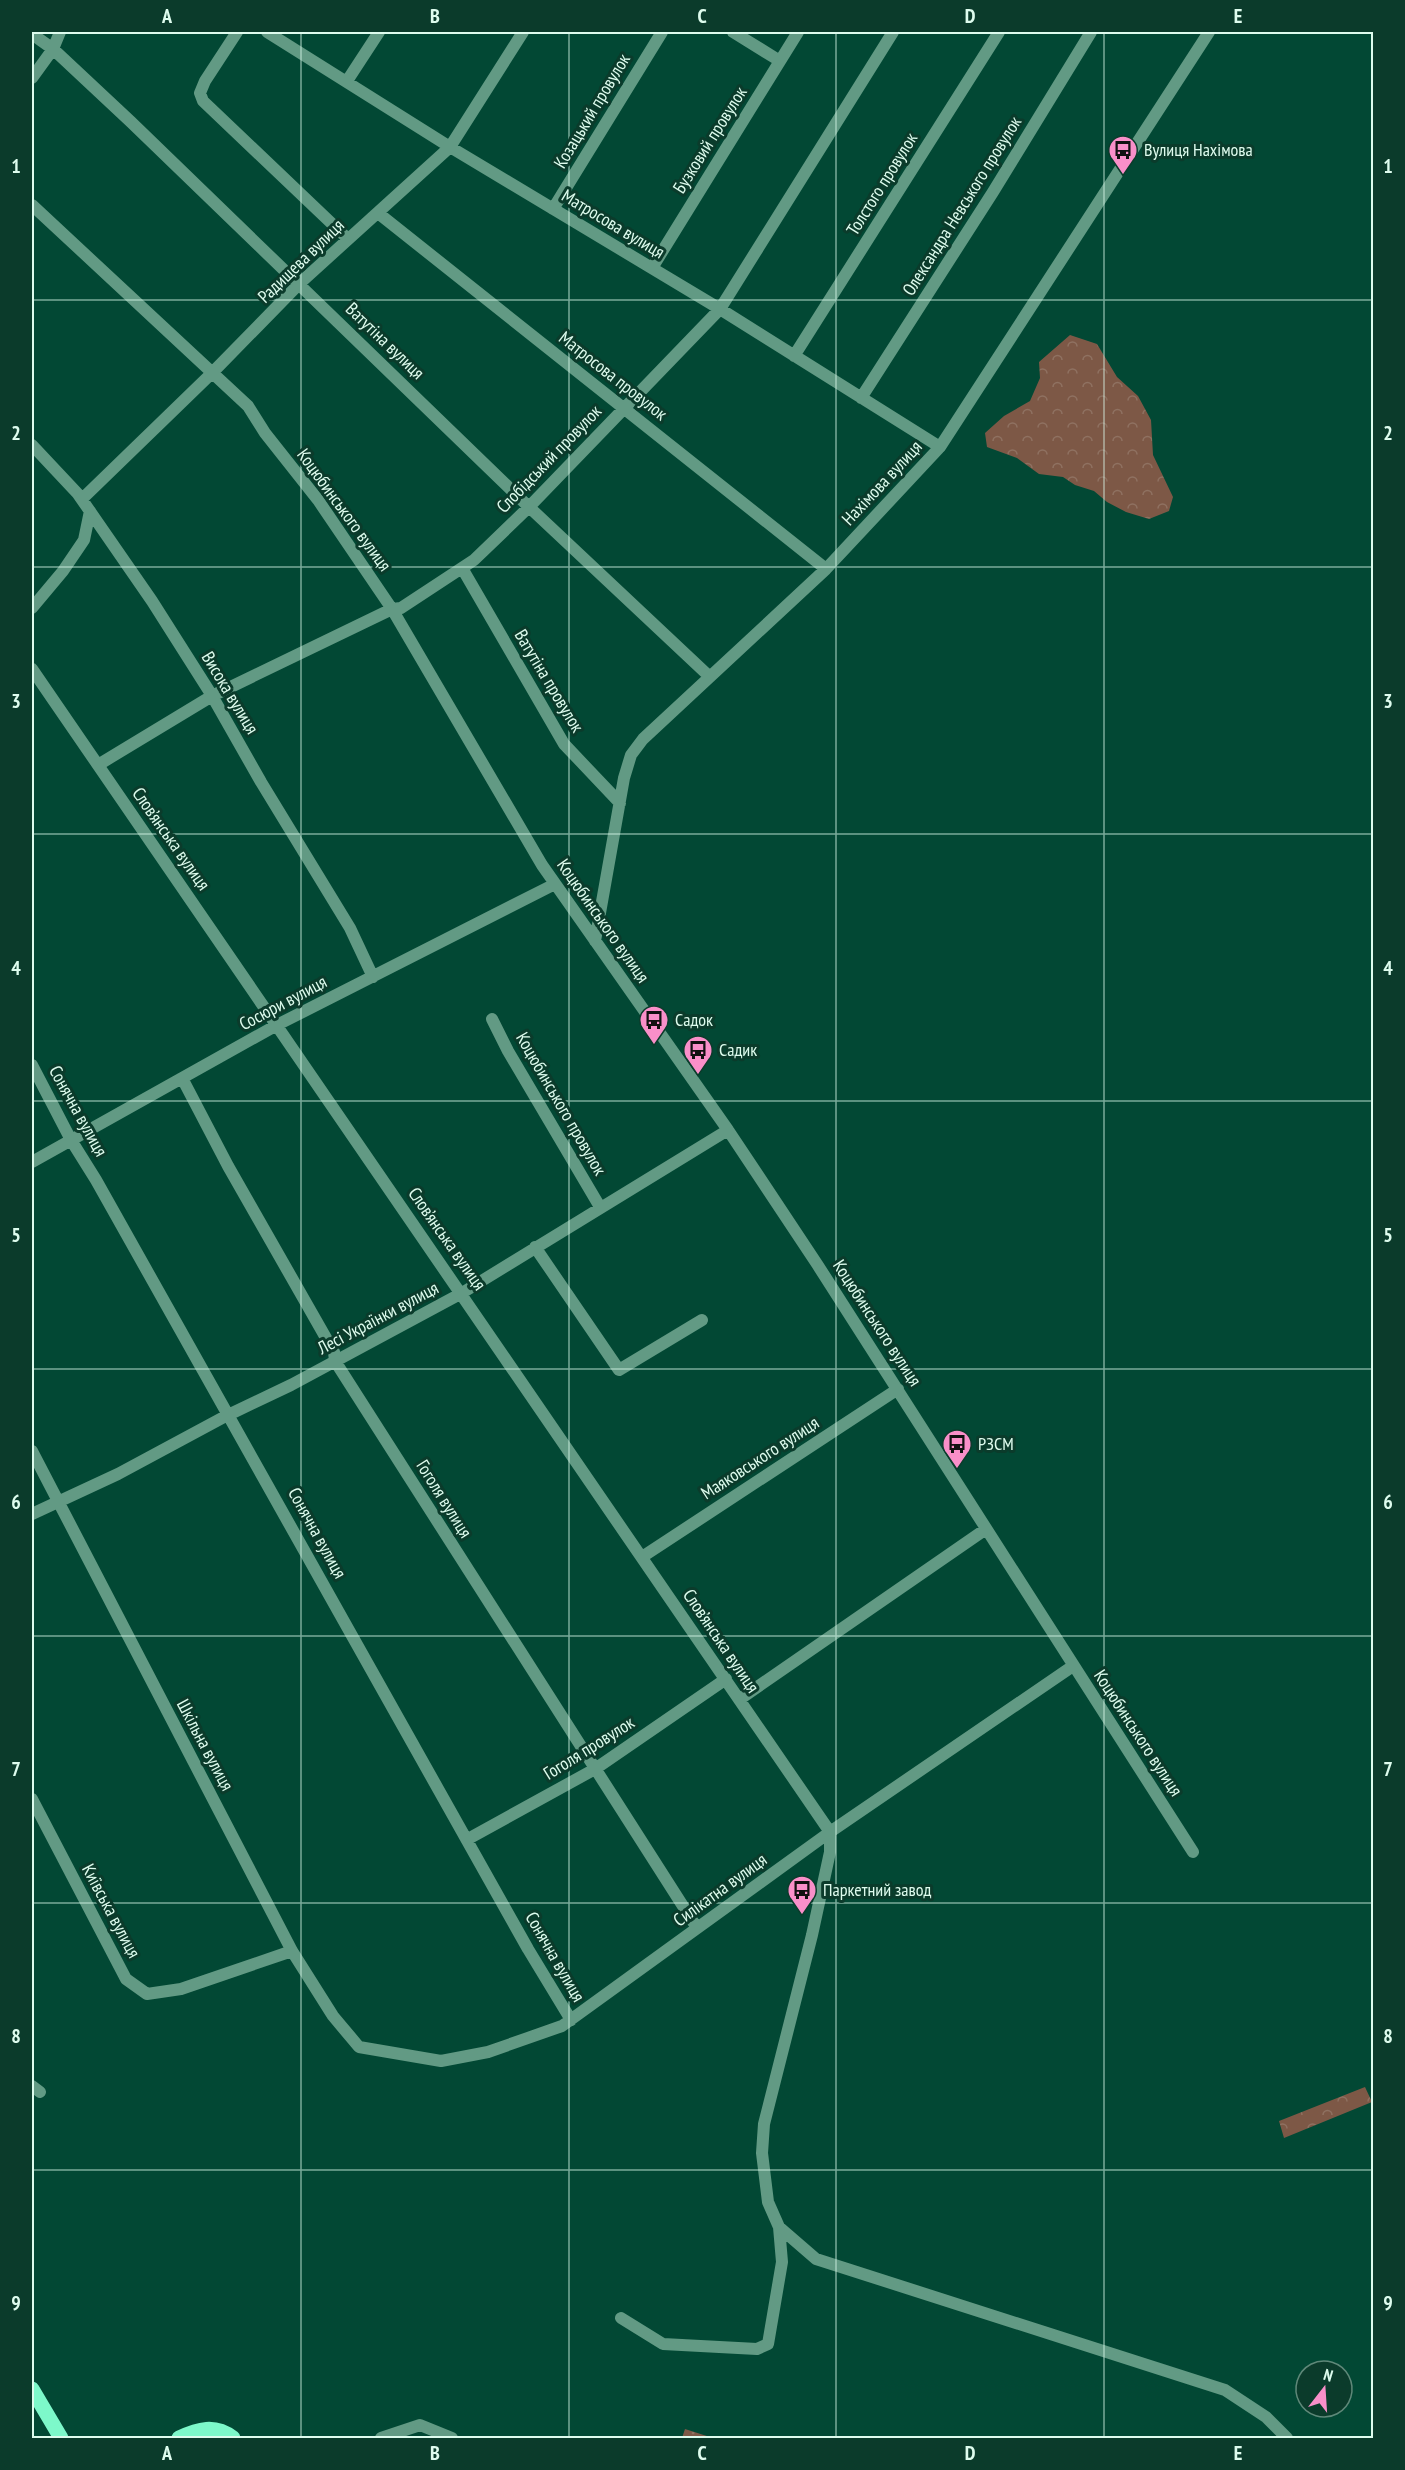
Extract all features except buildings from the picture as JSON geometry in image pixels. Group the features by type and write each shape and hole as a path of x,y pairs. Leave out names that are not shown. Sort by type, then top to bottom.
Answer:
{"main road":[{"path":"32,2389 61,2439"},
{"path":"179,2439 197,2430 212,2429 226,2433 233,2439"}],"street":[{"path":"32,78 53,49 60,32"},
{"path":"237,32 205,81 200,93 203,101 348,239"},
{"name":"Матросова вулиця","path":"267,32 450,147 720,309 940,447"},
{"path":"346,81 379,32"},
{"name":"Радищева вулиця","path":"82,499 212,373 300,283 450,147 523,32"},
{"name":"Козацький провулок","path":"553,209 662,32"},
{"path":"733,32 780,61"},
{"name":"Бузковий провулок","path":"652,268 798,32"},
{"name":"Слобідський провулок","path":"98,765 212,696 392,609 401,608 474,560 529,507 720,309 893,32"},
{"name":"Толстого провулок","path":"794,356 999,32"},
{"name":"Олександра Невського провулок","path":"861,398 993,192 1091,32"},
{"name":"Нахімова вулиця","path":"595,941 631,755 643,739 826,569 940,447 1209,32"},
{"name":"Ватутіна вулиця","path":"32,34 53,49 300,283 529,507 710,677"},
{"name":"Коцюбинського вулиця","path":"32,205 248,406 265,433 318,500 392,609 555,884 728,1130 898,1389 1193,1852"},
{"name":"Матросова провулок","path":"378,213 826,569"},
{"name":"Висока вулиця","path":"32,445 82,499 152,601 212,696 316,875 350,928 373,976"},
{"path":"32,608 63,571 84,540 90,511"},
{"name":"Ватутіна провулок","path":"462,568 564,744 620,803"},
{"name":"Слов’янська вулиця","path":"32,669 830,1832"},
{"name":"Сосюри вулиця","path":"32,1162 277,1025 555,884"},
{"name":"Коцюбинського провулок","path":"492,1019 508,1051 600,1207"},
{"name":"Сонячна вулиця","path":"32,1065 71,1140 229,1414 571,2020"},
{"name":"Гоголя вулиця","path":"182,1078 228,1166 334,1352 336,1361 697,1928"},
{"name":"Лесі Українки вулиця","path":"32,1514 118,1474 462,1293 728,1130"},
{"path":"535,1247 619,1370 702,1320"},
{"name":"Маяковського вулиця","path":"642,1557 898,1389"},
{"name":"Шкільна вулиця","path":"32,1451 292,1951 333,2016 359,2047"},
{"path":"740,1700 987,1529"},
{"name":"Силікатна вулиця","path":"359,2047 441,2061 488,2052 562,2026 830,1832 1073,1666"},
{"name":"Гоголя провулок","path":"468,1839 595,1769 726,1679"},
{"name":"Київська вулиця","path":"32,1799 126,1979 147,1994 181,1989 292,1951"},
{"path":"621,2318 663,2344 757,2349 768,2344 782,2262 779,2227 768,2202 762,2153 764,2124 812,1935 830,1852 830,1832"},
{"path":"779,2227 816,2259 1225,2390 1266,2417 1287,2439"},
{"path":"381,2439 420,2425 453,2439"}],"green space":[{"path":"1070,335 1097,344 1117,377 1138,396 1151,420 1153,455 1173,497 1169,511 1149,519 1126,512 1107,502 1094,491 1075,485 1063,477 1039,474 1017,458 987,447 985,433 1004,416 1030,401 1040,378 1039,362"},
{"path":"1365,2087 1372,2102 1284,2138 1279,2121"},
{"path":"685,2429 713,2438 682,2438"}],"place":[{"name":"Вулиця Нахімова","path":"1123,176"},
{"name":"Садок","path":"654,1046"},
{"name":"Садик","path":"698,1076"},
{"name":"РЗСМ","path":"957,1470"},
{"name":"Паркетний завод","path":"802,1916"}]}
